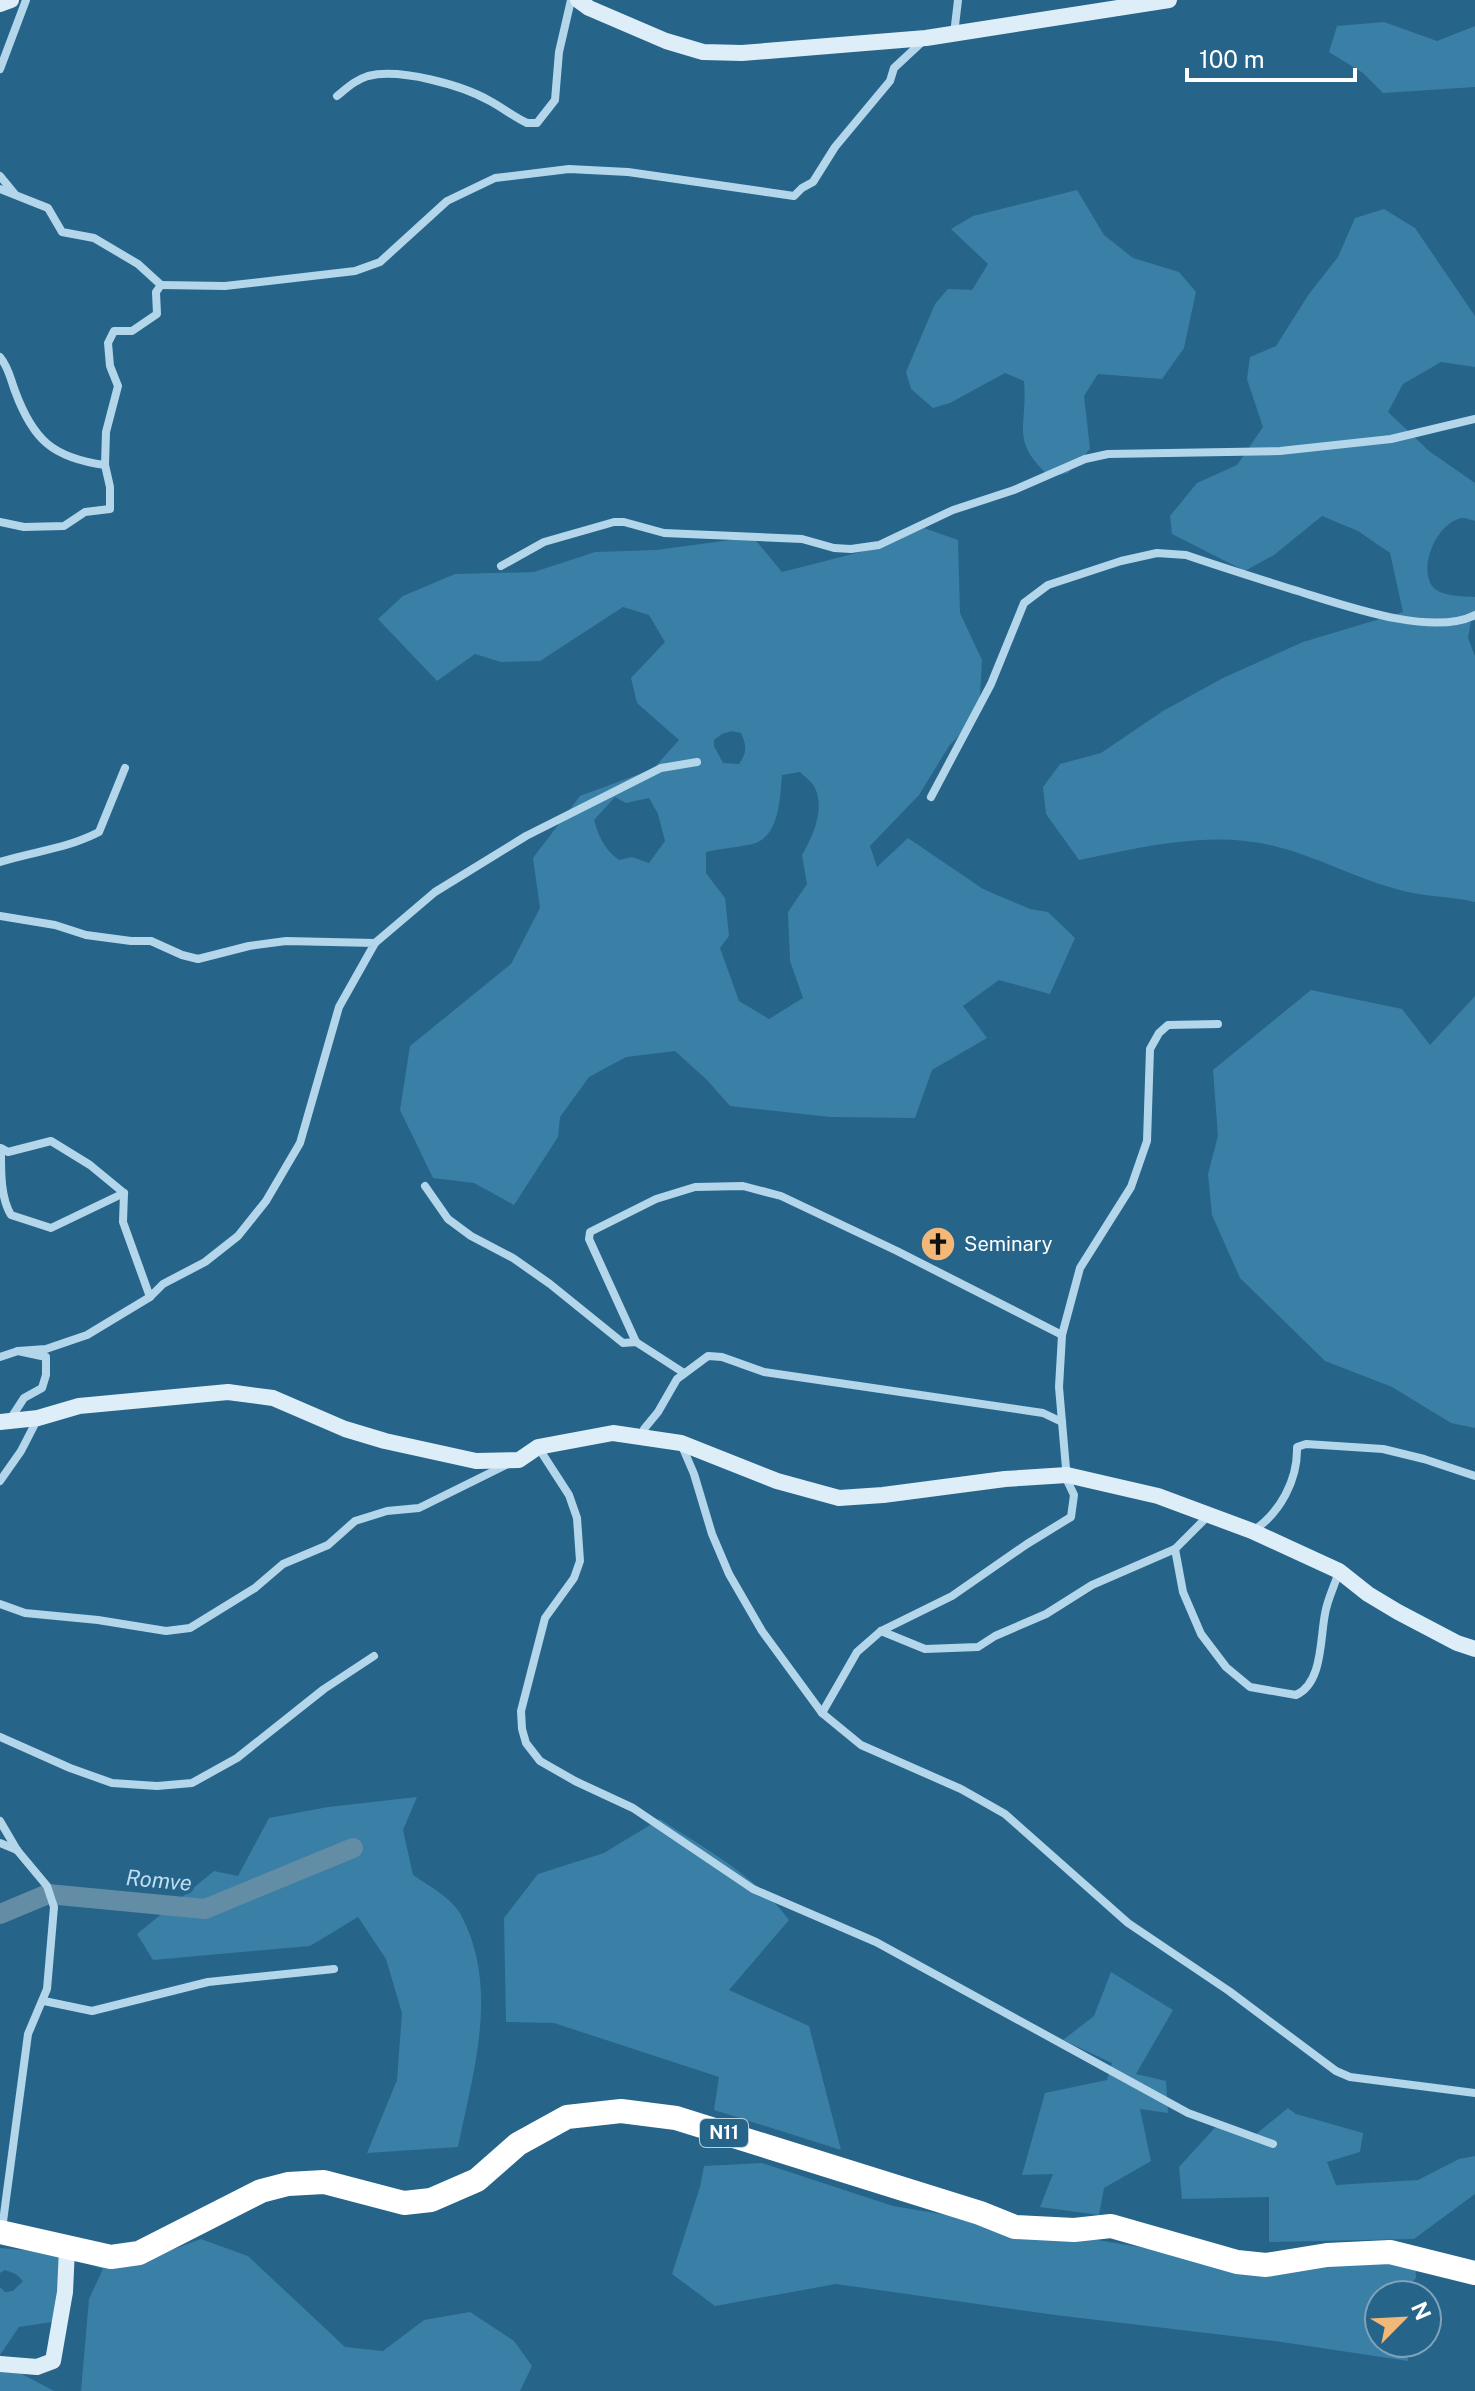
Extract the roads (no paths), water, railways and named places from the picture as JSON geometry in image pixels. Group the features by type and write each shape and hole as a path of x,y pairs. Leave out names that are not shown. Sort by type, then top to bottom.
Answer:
{"highway":[{"name":"N11","path":"1,2232 111,2257 139,2253 261,2191 288,2184 324,2182 404,2203 431,2200 477,2180 518,2144 567,2117 621,2111 676,2118 980,2213 1015,2227 1074,2230 1111,2226 1237,2262 1266,2265 1327,2255 1390,2252 1475,2273"}],"main road":[{"path":"0,4 11,0"},
{"path":"578,0 589,8 666,41 703,52 742,53 926,38 1169,0"},
{"path":"4,1422 38,1418 79,1406 228,1392 273,1398 345,1429 476,1461 519,1460 538,1447 613,1433 681,1443 777,1481 839,1498 1067,1475 1158,1496 1252,1531 1339,1571 1398,1612 1475,1649"},
{"path":"0,2364 37,2367 53,2361 65,2292 67,2249"}],"street":[{"path":"0,69 26,0"},
{"path":"337,96 353,82 369,76 387,74 419,78 464,89 527,123 537,123 555,100 559,52 571,0"},
{"path":"954,34 958,0"},
{"path":"0,189 48,208 62,232 94,238 138,264 161,285 225,286 355,271 380,262 447,201 495,178 569,169 628,172 794,196 813,182 835,147 890,81 894,68 926,38"},
{"path":"0,176 17,196"},
{"path":"0,522 24,527 64,526 85,512 110,509 110,487 105,465 106,432 118,386 110,366 108,343 114,331 132,331 157,314 156,292 161,285"},
{"path":"0,357 9,368 15,391 36,433 63,455 105,465"},
{"path":"501,566 544,542 614,522 674,534 802,539 834,548 879,545 953,510 1014,490 1085,459 1108,454 1280,451 1391,439 1475,419"},
{"path":"931,797 991,684 1024,603 1048,585 1089,571 1157,553 1186,555 1367,613 1444,624 1475,615"},
{"path":"0,1357 18,1351 46,1349 87,1335 150,1297 163,1284 205,1262 238,1236 266,1201 300,1143 312,1110 339,1007 375,943 435,892 526,836 661,768 697,762"},
{"path":"0,862 27,853 74,845 99,832 125,768"},
{"path":"0,916 55,925 86,935 151,941 198,959 249,946 286,941 375,943"},
{"path":"822,1713 857,1652 881,1631 952,1596 1071,1517 1074,1495 1067,1475 1059,1387 1062,1335 1080,1268 1131,1187 1147,1141 1150,1049 1159,1033 1168,1025 1218,1024"},
{"path":"51,1141 90,1165 124,1193 51,1228 15,1218 8,1209 1,1171 1,1148 8,1152 51,1141"},
{"path":"425,1186 448,1219 550,1284 623,1343 636,1342"},
{"path":"684,1373 636,1342 589,1239 590,1232 656,1199 695,1187 743,1186 793,1202 1062,1335"},
{"path":"124,1193 123,1222 150,1297"},
{"path":"4,1422 24,1398 42,1388 46,1375 46,1357 18,1351"},
{"path":"647,1438 644,1429 677,1379 708,1356 722,1357 764,1372 1043,1413 1062,1422"},
{"path":"0,1481 21,1451 38,1418"},
{"path":"681,1443 729,1574 762,1631 822,1713 861,1745 961,1789 1005,1814 1128,1923 1229,1991 1336,2071 1350,2077 1475,2093"},
{"path":"1252,1531 1269,1520 1284,1498 1298,1463 1297,1447 1306,1444 1383,1449 1475,1476"},
{"path":"538,1447 569,1495 577,1518 580,1561 574,1578 545,1618 521,1711 526,1743 540,1761 633,1808 753,1889 876,1942 1188,2113 1273,2144"},
{"path":"0,1604 25,1613 166,1631 190,1628 255,1588 283,1564 328,1545 355,1521 387,1511 419,1508 519,1460"},
{"path":"881,1631 925,1649 978,1647 995,1636 1046,1614 1092,1585 1175,1549 1208,1516"},
{"path":"1175,1549 1183,1592 1201,1634 1226,1667 1250,1687 1296,1695 1302,1692 1320,1659 1325,1612 1339,1571"},
{"path":"0,1737 112,1783 157,1786 192,1783 237,1758 324,1689 374,1656"},
{"path":"0,1821 17,1850 47,1886 54,1907 44,2001 28,2034 1,2232"},
{"path":"0,1843 17,1850"},
{"path":"44,2001 92,2011 208,1982 334,1969"}],"waterway":[{"name":"Romve","path":"0,1914 48,1894 205,1909 353,1848"}],"place":[{"name":"Seminary","path":"938,1244"}]}
